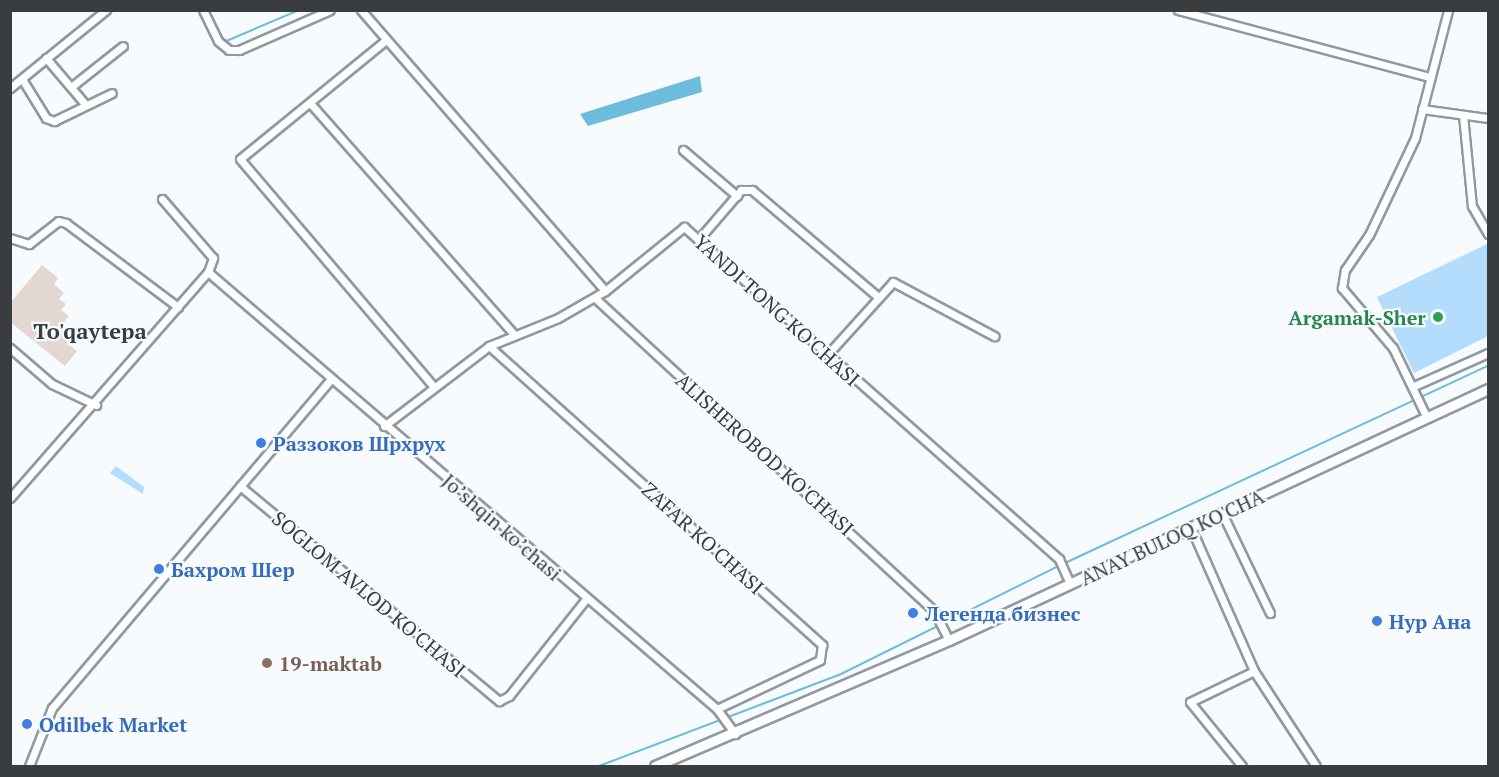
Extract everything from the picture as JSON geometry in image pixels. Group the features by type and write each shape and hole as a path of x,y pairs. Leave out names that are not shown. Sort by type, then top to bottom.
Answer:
{"main road":[{"name":"ANAY BULOQ KO'CHA","path":"655,766 1069,580 1191,528 1488,389"}],"street":[{"path":"10,88 106,10"},
{"path":"203,10 218,41 229,50 330,10"},
{"path":"361,10 605,291"},
{"path":"1178,10 1430,77"},
{"path":"1427,418 1414,386 1393,348 1341,288 1345,270 1393,187 1422,109 1448,10"},
{"path":"386,40 240,159 434,387"},
{"path":"71,87 123,46"},
{"path":"46,58 85,104"},
{"path":"22,79 50,120 112,93"},
{"path":"310,103 513,333"},
{"path":"1422,109 1488,118"},
{"path":"1463,115 1472,206 1488,234"},
{"path":"683,150 737,196"},
{"path":"698,240 746,188 752,190 878,297"},
{"path":"10,498 96,405 208,272 213,258 162,199"},
{"path":"10,238 29,244 58,221 66,223 178,307"},
{"name":"YANDI TONG KO'CHASI","path":"384,426 489,346 513,333 558,318 595,298 684,227 1061,562 1069,580"},
{"name":"Joʼshqin koʼchasi","path":"208,272 330,380 717,708 734,730"},
{"path":"827,355 893,282 994,336"},
{"name":"ALISHEROBOD KO'CHASI","path":"595,298 934,611 947,636"},
{"name":"ZAFAR KO'CHASI","path":"489,346 822,645 820,660 717,708"},
{"path":"10,348 52,384 96,405"},
{"path":"1414,386 1488,353"},
{"path":"29,766 52,708 330,380"},
{"name":"SOGLOM AVLOD KO'CHASI","path":"240,486 499,701 509,696 586,599"},
{"path":"1222,513 1270,613"},
{"path":"1191,528 1254,671 1316,766"},
{"path":"1242,766 1190,702 1254,671"}],"shaded area":[{"path":"700,76 702,92 588,126 580,114"},
{"name":"Argamak-Sher","path":"1487,244 1488,336 1414,373 1377,297"},
{"path":"116,466 144,487 143,494 110,473"}],"building":[{"path":"42,265 58,278 54,284 64,293 59,299 66,304 61,310 69,316 60,327 71,336 66,342 77,351 65,366 10,322 10,303"}],"waterway":[{"path":"224,42 299,10"},
{"path":"599,766 839,675 1065,563 1488,366"}],"place":[{"name":"Argamak-Sher","path":"1438,317"},
{"name":"Раззоков Шрхрух","path":"261,443"},
{"name":"Бахром Шер","path":"159,569"},
{"name":"Легенда бизнес","path":"913,613"},
{"name":"Нур Ана","path":"1377,621"},
{"name":"19-maktab","path":"267,663"},
{"name":"Odilbek Market","path":"27,724"}],"district":[{"name":"To'qaytepa","path":"90,331"}]}
